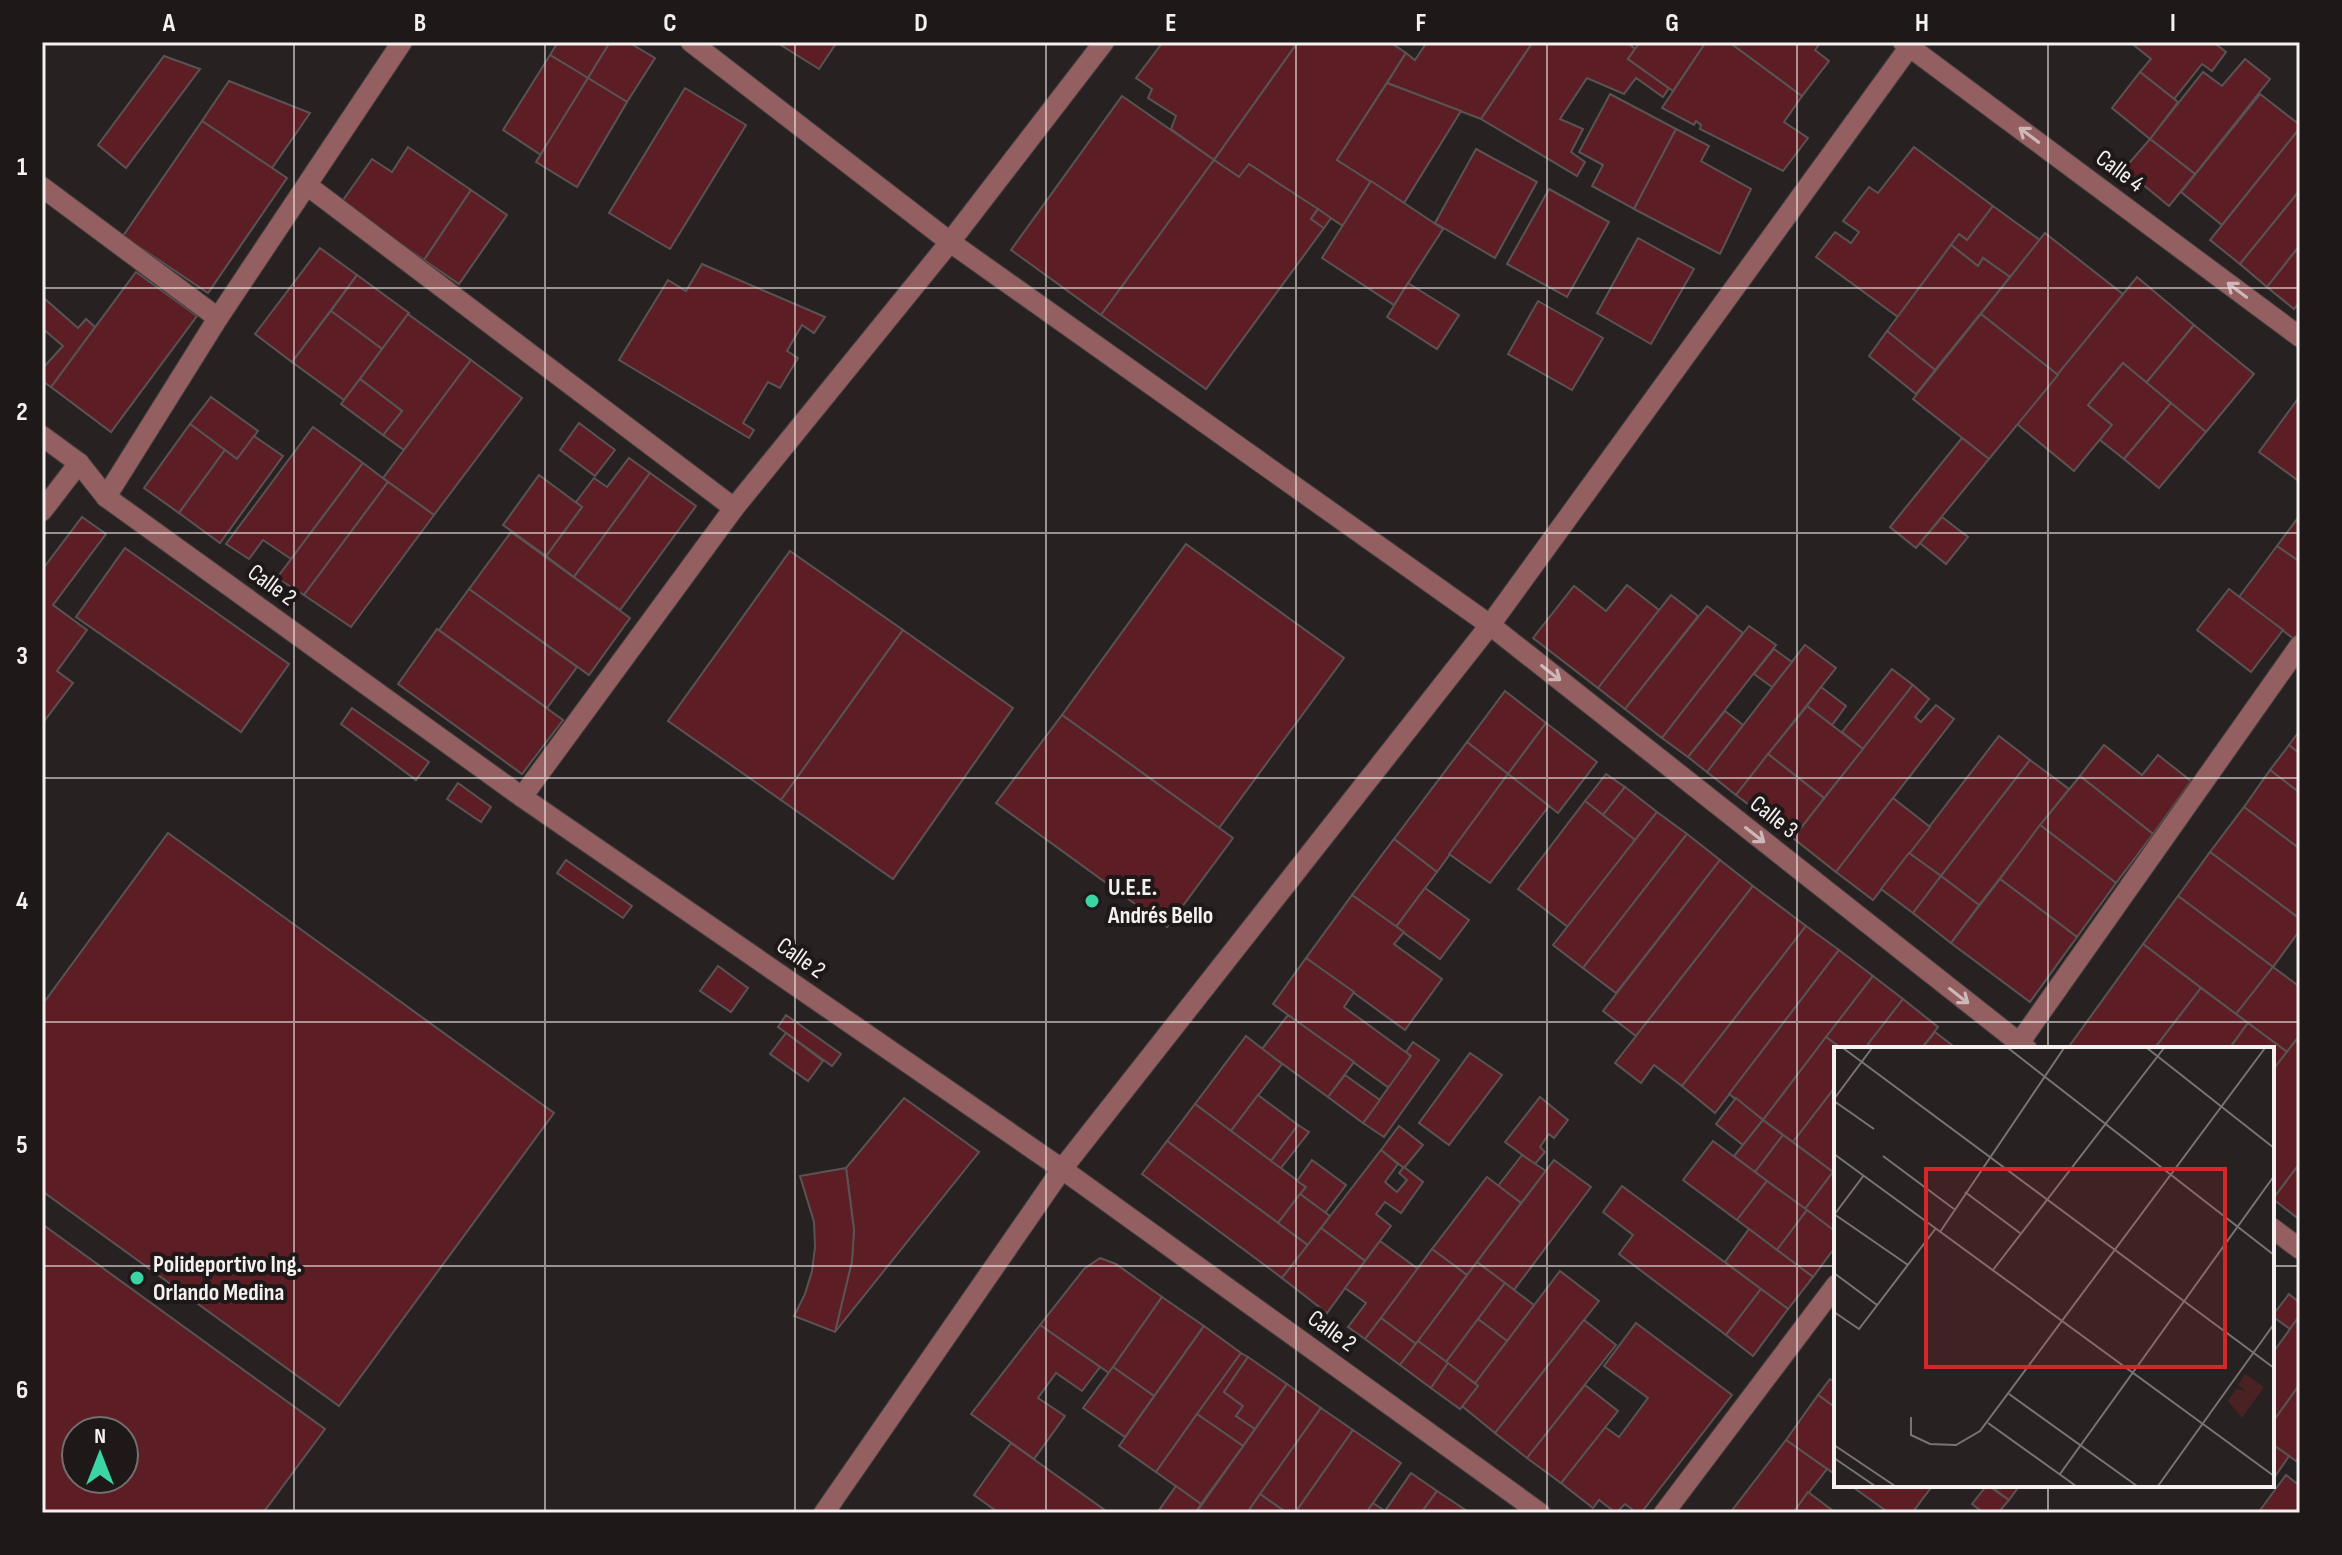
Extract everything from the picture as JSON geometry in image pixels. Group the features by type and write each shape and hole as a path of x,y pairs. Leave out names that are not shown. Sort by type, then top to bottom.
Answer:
{"street":[{"path":"106,497 218,318 402,42"},
{"name":"Calle 3","path":"691,42 950,242 1490,625 2020,1047"},
{"path":"522,797 734,508 950,242 1104,42"},
{"path":"824,1513 1062,1169 1490,625 1909,44"},
{"name":"Calle 4","path":"1909,44 2300,337"},
{"path":"308,186 734,508"},
{"path":"42,187 218,318"},
{"name":"Calle 2","path":"42,436 79,463 106,497 522,797 1062,1169 1540,1513"},
{"path":"42,511 79,463"},
{"path":"2020,1047 2300,645"},
{"path":"2274,1230 2300,1249"},
{"path":"1664,1513 1834,1288"}],"building":[{"path":"558,42 610,42 588,78 550,55"},
{"path":"610,42 628,42 655,58 627,102 588,78"},
{"path":"776,42 837,42 819,69"},
{"path":"1163,42 1298,42 1214,160 1171,129 1176,116 1148,98 1152,89 1136,78"},
{"path":"1298,42 1390,42 1406,53 1337,160 1371,181 1343,226 1249,164 1239,177 1214,160"},
{"path":"1427,42 1533,42 1481,119 1387,83 1406,53 1415,60"},
{"path":"1533,42 1627,42 1635,49 1628,59 1669,88 1663,97 1636,78 1624,94 1587,78 1560,119 1583,129 1571,152 1585,162 1577,176 1481,119"},
{"path":"1640,42 1706,42 1673,91 1628,59"},
{"path":"1706,42 1729,42 1802,96 1784,122 1808,138 1783,171 1700,129 1701,125 1696,121 1694,125 1662,108"},
{"path":"1729,42 1821,42 1815,50 1829,61 1802,96"},
{"path":"2130,42 2213,42 2226,52 2212,71 2202,64 2174,99 2140,72 2151,59"},
{"path":"550,55 588,78 541,155 503,130"},
{"path":"164,56 200,69 126,168 98,145"},
{"path":"2245,59 2270,79 2195,174 2150,139 2203,72 2222,86"},
{"path":"2140,72 2178,102 2150,139 2112,108"},
{"path":"588,78 627,102 577,187 536,162"},
{"path":"229,81 310,113 272,168 202,121"},
{"path":"1387,83 1461,111 1404,203 1337,160"},
{"path":"685,88 746,125 670,249 609,213"},
{"path":"1610,94 1676,129 1634,209 1592,186 1603,165 1579,152"},
{"path":"2260,94 2300,128 2222,225 2181,192"},
{"path":"1122,96 1214,160 1101,315 1011,250"},
{"path":"202,121 287,178 208,293 123,236"},
{"path":"2300,128 2300,190 2240,264 2210,240"},
{"path":"1676,129 1709,146 1701,161 1751,189 1720,254 1634,209"},
{"path":"2150,139 2195,174 2169,206 2124,169"},
{"path":"408,147 471,190 424,260 341,203 372,159 392,172"},
{"path":"1914,147 1993,206 1967,240 1959,234 1898,317 1816,257 1835,232 1851,243 1859,232 1843,221 1869,187 1878,193"},
{"path":"1476,149 1537,182 1495,258 1435,223"},
{"path":"1214,160 1239,177 1249,164 1318,209 1311,219 1324,228 1206,389 1101,315"},
{"path":"1371,181 1443,229 1394,305 1322,258"},
{"path":"1549,189 1609,222 1567,297 1507,264"},
{"path":"471,190 507,215 459,284 424,260"},
{"path":"2300,190 2300,245 2267,287 2240,264"},
{"path":"1993,206 2040,240 2010,277 1983,258 1978,266 1951,245 1959,234 1967,240"},
{"path":"1318,209 1331,218 1324,228 1311,219"},
{"path":"2045,233 2124,295 2058,375 1981,314"},
{"path":"1638,238 1694,269 1651,344 1597,313"},
{"path":"1951,245 1978,266 1983,258 2010,277 1935,370 1887,331"},
{"path":"2300,245 2300,302 2294,309 2267,287"},
{"path":"320,248 357,275 292,362 255,334"},
{"path":"702,264 825,317 814,333 802,325 787,351 798,358 780,388 768,382 743,423 754,430 749,438 619,360 668,280 686,291"},
{"path":"136,272 197,316 111,432 51,387"},
{"path":"357,275 409,313 382,349 331,311"},
{"path":"2137,277 2194,325 2146,383 2123,363 2088,405 2112,425 2074,471 2017,424"},
{"path":"1408,283 1459,315 1437,349 1387,317"},
{"path":"45,299 78,328 86,319 95,327 51,387 42,381 42,369 63,346 42,328 42,303"},
{"path":"1538,301 1603,338 1572,390 1508,354"},
{"path":"331,311 382,349 344,400 292,362"},
{"path":"408,314 471,360 404,450 383,435 402,411 360,379"},
{"path":"1981,314 2058,375 1989,459 1913,399"},
{"path":"2194,325 2254,374 2206,432 2146,383"},
{"path":"1887,331 1935,370 1916,394 1869,356"},
{"path":"471,360 522,398 434,515 383,478"},
{"path":"2123,363 2171,403 2124,459 2100,440 2112,425 2088,405"},
{"path":"360,379 402,411 383,435 341,404"},
{"path":"2300,396 2300,482 2259,452"},
{"path":"211,397 258,431 237,459 190,424"},
{"path":"2171,403 2206,432 2159,488 2124,459"},
{"path":"579,423 615,450 595,476 560,450"},
{"path":"190,424 225,450 179,513 144,488"},
{"path":"313,427 363,463 291,559 263,540 249,559 226,544"},
{"path":"254,436 283,456 220,543 179,513 225,450 237,459"},
{"path":"1962,438 1989,459 1916,548 1890,527"},
{"path":"629,458 650,473 574,577 546,556 582,507 576,502 594,478 607,487"},
{"path":"363,463 388,482 304,595 277,578"},
{"path":"650,473 696,506 620,610 574,577"},
{"path":"539,475 582,507 546,556 503,525"},
{"path":"388,482 434,515 351,627 304,595"},
{"path":"2300,515 2300,562 2277,546"},
{"path":"82,517 106,534 53,605 87,630 57,671 73,683 42,724 42,570"},
{"path":"1942,517 1968,537 1946,564 1920,543"},
{"path":"511,532 630,618 589,675 469,589"},
{"path":"1186,544 1344,658 1219,828 1062,715"},
{"path":"2277,546 2300,562 2300,631 2294,639 2239,597"},
{"path":"125,548 289,664 241,732 76,617"},
{"path":"790,551 903,630 781,800 668,721"},
{"path":"1627,585 1659,610 1598,688 1533,638 1574,586 1606,611"},
{"path":"469,589 577,667 547,708 439,630"},
{"path":"2229,589 2283,630 2251,672 2197,630"},
{"path":"1671,595 1698,616 1625,709 1598,688"},
{"path":"1707,606 1743,633 1662,738 1625,709"},
{"path":"1749,626 1776,645 1688,757 1662,738"},
{"path":"437,629 563,720 522,774 398,684"},
{"path":"903,630 1013,708 893,879 781,800"},
{"path":"1805,645 1836,668 1736,795 1707,772"},
{"path":"1774,649 1792,662 1772,687 1754,674"},
{"path":"1892,669 1913,685 1863,749 1842,732"},
{"path":"1913,685 1929,699 1915,717 1921,722 1936,705 1954,719 1836,872 1793,838"},
{"path":"1821,687 1846,706 1832,725 1807,706"},
{"path":"1505,691 1546,723 1508,774 1467,742"},
{"path":"1807,706 1863,749 1824,798 1768,754"},
{"path":"352,708 429,762 416,780 341,724"},
{"path":"1725,711 1743,725 1707,772 1688,757"},
{"path":"1062,715 1233,838 1167,927 996,803"},
{"path":"1546,723 1597,762 1558,813 1508,774"},
{"path":"2300,730 2300,754 2289,745"},
{"path":"1999,736 2030,760 1941,876 1909,853"},
{"path":"1467,742 1508,774 1437,872 1394,839"},
{"path":"2104,745 2142,775 2158,755 2191,781 2153,834 2080,776"},
{"path":"2289,745 2300,754 2300,793 2270,770"},
{"path":"1768,754 1824,798 1793,838 1736,795"},
{"path":"2030,760 2069,789 1979,905 1941,876"},
{"path":"2270,770 2300,793 2300,849 2244,807"},
{"path":"1508,774 1549,806 1490,883 1449,854"},
{"path":"1606,774 1625,787 1603,815 1585,801"},
{"path":"2080,776 2153,834 2116,883 2040,825"},
{"path":"458,783 491,807 481,822 447,799"},
{"path":"1625,787 1657,812 1635,840 1603,815"},
{"path":"1893,798 1930,827 1873,900 1836,872"},
{"path":"1585,801 1635,840 1568,927 1518,889"},
{"path":"2244,807 2300,849 2300,919 2210,852"},
{"path":"1657,812 1687,834 1583,968 1553,945"},
{"path":"2040,825 2116,883 2077,937 2000,879"},
{"path":"168,833 554,1113 339,1406 42,1191 42,1005"},
{"path":"1687,834 1720,860 1616,993 1583,968"},
{"path":"1394,839 1437,872 1396,927 1352,895"},
{"path":"2210,852 2300,919 2300,930 2273,967 2178,896"},
{"path":"1909,853 1941,876 1913,913 1881,889"},
{"path":"566,860 632,906 623,918 557,873"},
{"path":"1720,860 1753,886 1636,1036 1603,1011"},
{"path":"1941,876 1979,905 1951,943 1913,913"},
{"path":"2000,879 2077,937 2030,1002 1951,943"},
{"path":"1753,886 1806,926 1682,1086 1654,1065 1641,1083 1615,1063"},
{"path":"1425,888 1469,920 1440,959 1396,927"},
{"path":"1352,895 1404,932 1394,944 1442,979 1405,1030 1306,958"},
{"path":"2178,896 2273,967 2236,1014 2143,944"},
{"path":"1806,926 1839,950 1715,1113 1682,1086"},
{"path":"2143,944 2201,988 2156,1047 2070,1045"},
{"path":"1839,950 1873,976 1763,1120 1729,1094"},
{"path":"1306,958 1354,992 1344,1007 1411,1056 1389,1088 1273,1004"},
{"path":"718,966 748,988 731,1012 700,991"},
{"path":"2273,967 2300,987 2300,1035 2287,1052 2236,1014"},
{"path":"1873,976 1903,999 1867,1047 1839,1047 1826,1037"},
{"path":"2201,988 2248,1023 2230,1047 2156,1047"},
{"path":"1903,999 1938,1027 1923,1047 1872,1047 1868,1044"},
{"path":"786,1015 841,1054 832,1066 778,1027"},
{"path":"1288,1015 1354,1062 1328,1097 1262,1049"},
{"path":"2248,1023 2287,1052 2274,1068 2274,1047 2230,1047"},
{"path":"1935,1032 1954,1047 1923,1047"},
{"path":"786,1033 823,1061 808,1081 770,1054"},
{"path":"2300,1035 2300,1163 2274,1198 2274,1068"},
{"path":"1246,1036 1282,1064 1231,1131 1195,1104"},
{"path":"1826,1037 1839,1047 1834,1047 1834,1089 1793,1142 1763,1120"},
{"path":"1413,1042 1439,1060 1384,1137 1363,1123 1411,1056 1406,1052"},
{"path":"1470,1053 1502,1075 1449,1145 1419,1123"},
{"path":"1345,1075 1380,1100 1363,1123 1328,1097"},
{"path":"1834,1089 1833,1172 1793,1142"},
{"path":"1258,1095 1298,1125 1271,1161 1231,1131"},
{"path":"1540,1097 1568,1120 1554,1138 1549,1134 1540,1147 1545,1152 1535,1164 1505,1142"},
{"path":"904,1098 979,1152 835,1332 852,1261 854,1230 846,1168"},
{"path":"1736,1098 1763,1120 1743,1145 1716,1124"},
{"path":"1195,1104 1306,1187 1278,1223 1167,1141"},
{"path":"1763,1120 1783,1135 1755,1172 1734,1156"},
{"path":"1298,1125 1309,1132 1281,1168 1271,1161"},
{"path":"1399,1126 1423,1145 1404,1168 1381,1150"},
{"path":"1783,1135 1833,1172 1805,1209 1755,1172"},
{"path":"1167,1141 1308,1245 1282,1278 1142,1174"},
{"path":"1713,1141 1767,1181 1737,1220 1683,1180"},
{"path":"1381,1150 1398,1164 1385,1182 1397,1192 1407,1180 1399,1173 1404,1167 1423,1182 1401,1213 1385,1202 1376,1214 1391,1226 1365,1261 1321,1228"},
{"path":"1522,1155 1546,1171 1521,1203 1498,1186"},
{"path":"1312,1160 1346,1185 1325,1213 1300,1194 1306,1187 1297,1181"},
{"path":"1554,1160 1591,1187 1514,1290 1477,1262"},
{"path":"2300,1163 2300,1220 2274,1198"},
{"path":"846,1168 854,1230 852,1261 835,1332 794,1316 812,1271 815,1247 814,1222 800,1176"},
{"path":"1833,1172 1834,1231 1805,1209"},
{"path":"1487,1177 1521,1203 1467,1275 1432,1249"},
{"path":"1767,1181 1807,1210 1777,1250 1737,1220"},
{"path":"1622,1186 1761,1289 1726,1335 1619,1254 1633,1235 1603,1212"},
{"path":"1300,1194 1330,1216 1308,1245 1278,1223"},
{"path":"1807,1210 1834,1230 1834,1249 1813,1277 1777,1250"},
{"path":"42,1224 325,1429 263,1513 42,1513"},
{"path":"1321,1228 1365,1261 1327,1313 1282,1278"},
{"path":"1749,1229 1813,1277 1788,1309 1725,1262"},
{"path":"1380,1241 1418,1269 1365,1339 1348,1327 1366,1303 1345,1288"},
{"path":"1432,1249 1467,1275 1416,1344 1381,1318"},
{"path":"1100,1258 1116,1264 1162,1297 1109,1373 1040,1325 1084,1269"},
{"path":"1477,1262 1505,1283 1446,1362 1418,1341"},
{"path":"1560,1271 1599,1301 1495,1433 1462,1406 1478,1386 1475,1383"},
{"path":"1505,1283 1534,1305 1507,1341 1478,1319"},
{"path":"1761,1289 1788,1309 1753,1356 1726,1335"},
{"path":"2289,1294 2300,1303 2300,1315 2290,1329 2274,1317"},
{"path":"1162,1297 1204,1326 1154,1396 1113,1367"},
{"path":"2300,1315 2300,1384 2274,1420 2274,1351"},
{"path":"1381,1318 1416,1344 1400,1365 1365,1339"},
{"path":"1478,1319 1507,1341 1475,1383 1446,1362"},
{"path":"1584,1320 1616,1345 1527,1458 1495,1433"},
{"path":"1636,1323 1732,1395 1641,1513 1625,1504 1616,1513 1599,1500 1593,1508 1561,1483 1605,1427 1619,1437 1648,1398 1604,1366"},
{"path":"1040,1325 1100,1367 1082,1391 1056,1373 1038,1398 1065,1416 1034,1459 971,1414"},
{"path":"1204,1326 1241,1353 1156,1472 1119,1446"},
{"path":"1418,1341 1448,1363 1431,1388 1400,1365"},
{"path":"1241,1353 1248,1357 1224,1392 1243,1406 1236,1416 1255,1429 1243,1446 1197,1414"},
{"path":"1248,1357 1287,1384 1255,1429 1236,1416 1243,1406 1224,1392"},
{"path":"1448,1363 1478,1386 1460,1409 1431,1388"},
{"path":"1113,1367 1154,1396 1125,1437 1083,1408"},
{"path":"1830,1379 1834,1382 1834,1407 1818,1395"},
{"path":"1287,1384 1321,1408 1247,1513 1196,1513"},
{"path":"2300,1384 2300,1456 2296,1461 2274,1445 2274,1420"},
{"path":"1585,1385 1618,1411 1561,1483 1527,1458"},
{"path":"1818,1395 1834,1407 1834,1474 1786,1440"},
{"path":"1321,1408 1353,1430 1295,1513 1287,1513 1260,1494"},
{"path":"1197,1414 1243,1446 1201,1504 1156,1472"},
{"path":"1353,1430 1401,1463 1366,1513 1295,1513"},
{"path":"1786,1440 1827,1469 1793,1513 1730,1513"},
{"path":"1011,1443 1106,1511 999,1513 974,1495"},
{"path":"2274,1445 2289,1456 2276,1475 2274,1474"},
{"path":"1411,1473 1437,1491 1421,1513 1387,1513 1385,1511"},
{"path":"2286,1475 2300,1486 2300,1513 2258,1513"},
{"path":"1176,1486 1201,1504 1195,1513 1157,1513"},
{"path":"1853,1487 1932,1487 1912,1513 1889,1513"},
{"path":"1985,1487 2009,1500 1998,1513 1984,1513 1972,1504"},
{"path":"1992,1487 2019,1487 2009,1500"},
{"path":"1437,1491 1470,1513 1421,1513"},
{"path":"1808,1492 1836,1513 1793,1513"},
{"path":"1260,1494 1287,1513 1247,1513"},
{"path":"1373,1503 1385,1511 1387,1513 1366,1513"}],"place":[{"name":"U.E.E. Andrés Bello","path":"1092,901"},
{"name":"Polideportivo Ing. Orlando Medina","path":"137,1278"}]}
